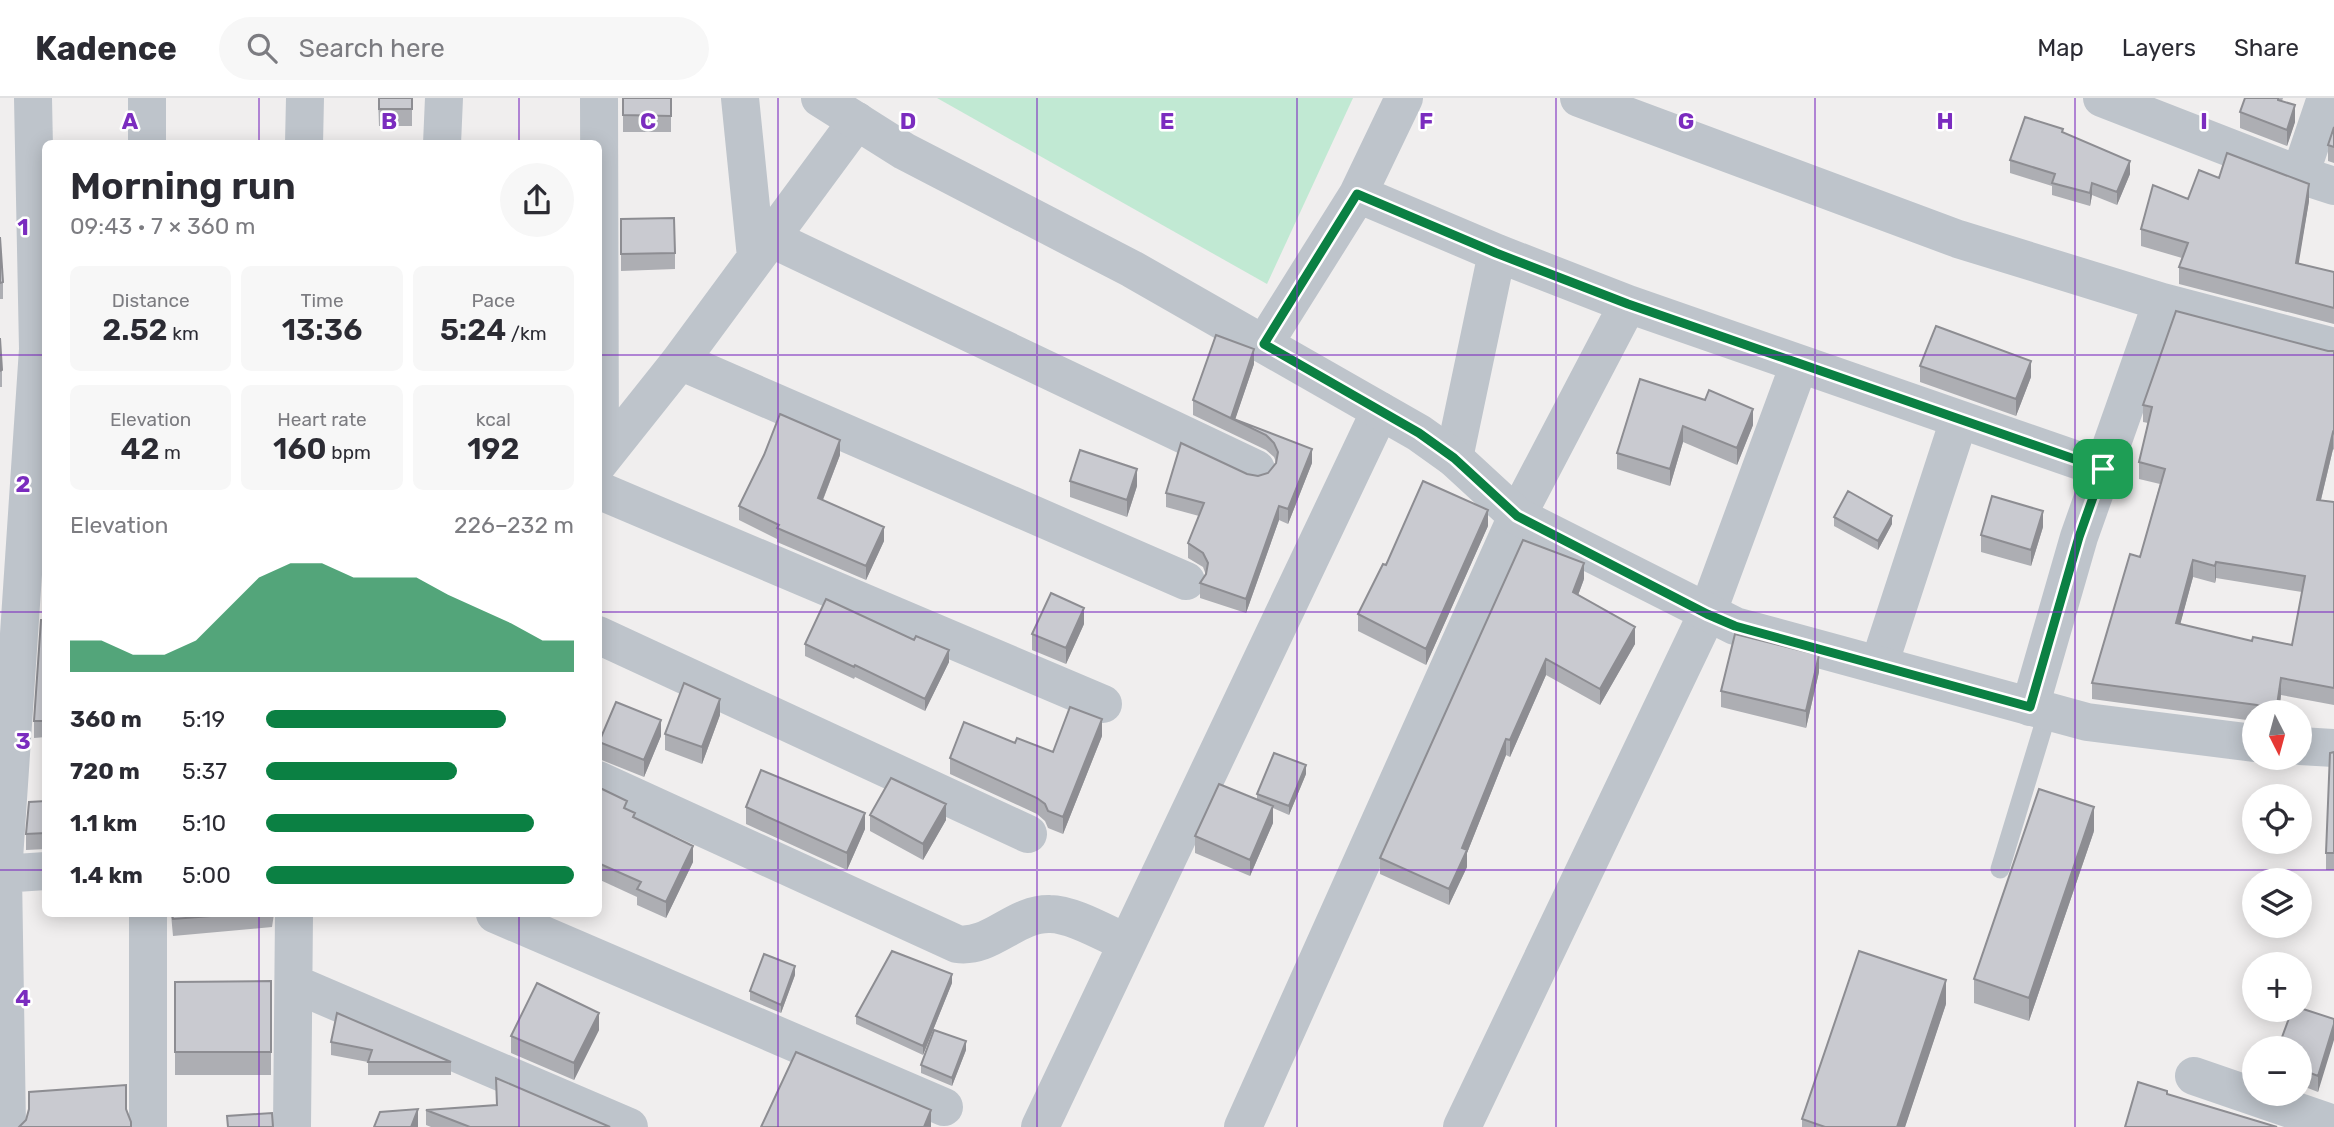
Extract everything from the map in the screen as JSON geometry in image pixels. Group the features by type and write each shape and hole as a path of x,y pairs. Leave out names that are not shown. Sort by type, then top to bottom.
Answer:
{"street":[{"path":"7,1127 2,874 38,349 33,98"},
{"path":"147,98 147,140"},
{"path":"304,140 305,98"},
{"path":"442,140 444,98"},
{"path":"599,98 599,140"},
{"path":"740,98 763,247"},
{"path":"820,98 904,151 1132,269 1419,433 1454,458 1517,516 1707,614 1735,626 2087,722 2242,741"},
{"path":"1264,344 1357,194 1404,98"},
{"path":"1579,98 1958,239 2162,302 2334,347"},
{"path":"2102,98 2317,181 2326,98"},
{"path":"602,468 857,121"},
{"path":"1357,194 1496,253 1628,304 2103,469"},
{"path":"763,247 1256,468"},
{"path":"1454,458 1496,253"},
{"path":"2039,709 2079,537 2162,302"},
{"path":"1243,1127 1517,516 1628,304"},
{"path":"680,360 1186,581"},
{"path":"1462,1127 1707,614 1799,365"},
{"path":"1040,1127 1380,411"},
{"path":"1879,665 1959,420"},
{"path":"602,473 1103,704"},
{"path":"602,637 1028,834"},
{"path":"2312,747 2334,748"},
{"path":"602,782 957,944 977,944 1027,918 1048,914 1062,915 1127,943"},
{"path":"2,874 42,871"},
{"path":"148,917 148,1127"},
{"path":"292,1127 294,917"},
{"path":"502,917 944,1107"},
{"path":"295,984 629,1127"},
{"path":"2194,1076 2334,1124"}],"lane":[{"path":"2000,869 2039,709"}],"green space":[{"path":"937,98 1353,98 1267,284"}],"building":[{"path":"379,98 412,98 412,109 379,109"},
{"path":"623,98 671,98 671,116 623,115"},
{"path":"2245,98 2278,98 2295,105 2287,130 2240,112"},
{"path":"2025,117 2063,129 2062,132 2130,161 2117,192 2092,183 2090,193 2052,183 2055,174 2010,160"},
{"path":"2334,127 2334,147 2328,145"},
{"path":"2227,153 2309,184 2296,263 2334,272 2334,308 2179,267 2188,243 2141,229 2153,185 2188,199 2199,170 2219,178"},
{"path":"674,218 675,253 621,254 621,219"},
{"path":"0,237 3,282 0,283"},
{"path":"2176,311 2334,351 2334,433 2317,500 2334,502 2334,688 2281,678 2278,700 2242,700 2242,703 2092,683 2130,554 2140,557 2165,469 2139,462 2152,407 2143,405","holes":["2193,560 2215,566 2216,562 2305,576 2292,645 2253,637 2252,641 2176,623"]},
{"path":"1936,326 2031,361 2016,399 1920,366"},
{"path":"1216,335 1254,349 1231,418 1312,449 1288,509 1279,506 1246,599 1200,583 1206,574 1208,563 1203,553 1188,543 1204,503 1166,493 1181,443 1247,474 1258,476 1268,473 1276,463 1278,452 1266,435 1193,400"},
{"path":"0,338 2,370 0,371"},
{"path":"1640,379 1705,400 1709,390 1753,409 1737,448 1683,426 1670,469 1617,453"},
{"path":"780,414 840,440 818,498 884,527 866,566 777,528 779,525 739,506"},
{"path":"1080,450 1137,469 1127,500 1070,481"},
{"path":"1423,481 1488,510 1426,649 1358,614 1383,564 1386,565"},
{"path":"1848,491 1892,516 1878,541 1834,517"},
{"path":"1992,496 2043,511 2031,550 1981,535"},
{"path":"1523,540 1584,563 1573,592 1635,627 1600,689 1546,659 1510,740 1506,739 1462,848 1467,850 1449,889 1380,858"},
{"path":"1051,593 1084,608 1066,648 1032,634"},
{"path":"826,599 914,640 916,636 949,650 925,699 805,644"},
{"path":"41,620 42,620 42,721 34,721"},
{"path":"1735,634 1819,655 1806,711 1721,691"},
{"path":"684,683 720,699 702,747 665,734"},
{"path":"616,702 661,720 644,760 602,743 602,735"},
{"path":"1070,707 1102,719 1063,817 1048,811 1045,804 1037,798 950,758 964,722 1015,743 1017,738 1053,752"},
{"path":"2334,752 2334,853 2326,853 2330,753"},
{"path":"1274,753 1306,765 1289,806 1257,794"},
{"path":"761,770 865,813 847,853 746,807"},
{"path":"891,778 946,804 923,844 870,815"},
{"path":"1219,784 1273,806 1250,860 1195,836"},
{"path":"602,789 627,801 624,808 635,813 633,817 693,846 666,902 637,889 641,882 602,865"},
{"path":"2039,789 2094,807 2029,998 1974,979"},
{"path":"42,801 42,833 26,834 29,802"},
{"path":"892,951 952,974 923,1046 856,1016"},
{"path":"1859,951 1946,980 1897,1127 1825,1127 1802,1119"},
{"path":"764,954 795,966 781,1005 750,991"},
{"path":"271,981 271,1052 175,1052 175,982"},
{"path":"537,983 599,1013 574,1063 511,1036"},
{"path":"2312,1012 2334,1019 2318,1076 2312,1074 2312,1036 2282,1036 2288,1022 2312,1022"},
{"path":"337,1013 451,1062 368,1062 372,1050 331,1042"},
{"path":"934,1030 966,1041 952,1078 921,1065"},
{"path":"796,1052 931,1110 924,1127 761,1127"},
{"path":"496,1078 610,1127 470,1127 426,1110 497,1105"},
{"path":"2138,1082 2167,1091 2167,1094 2277,1127 2125,1127"},
{"path":"126,1085 126,1109 131,1127 19,1127 26,1120 29,1092"},
{"path":"418,1109 411,1127 374,1127 380,1112"},
{"path":"272,1113 273,1127 228,1127 227,1116"}],"route":[{"path":"1357,194 1496,253 1628,304 2103,469 2079,537 2030,707 1735,626 1707,614 1517,516 1454,458 1419,433 1264,344 1357,194"}]}
